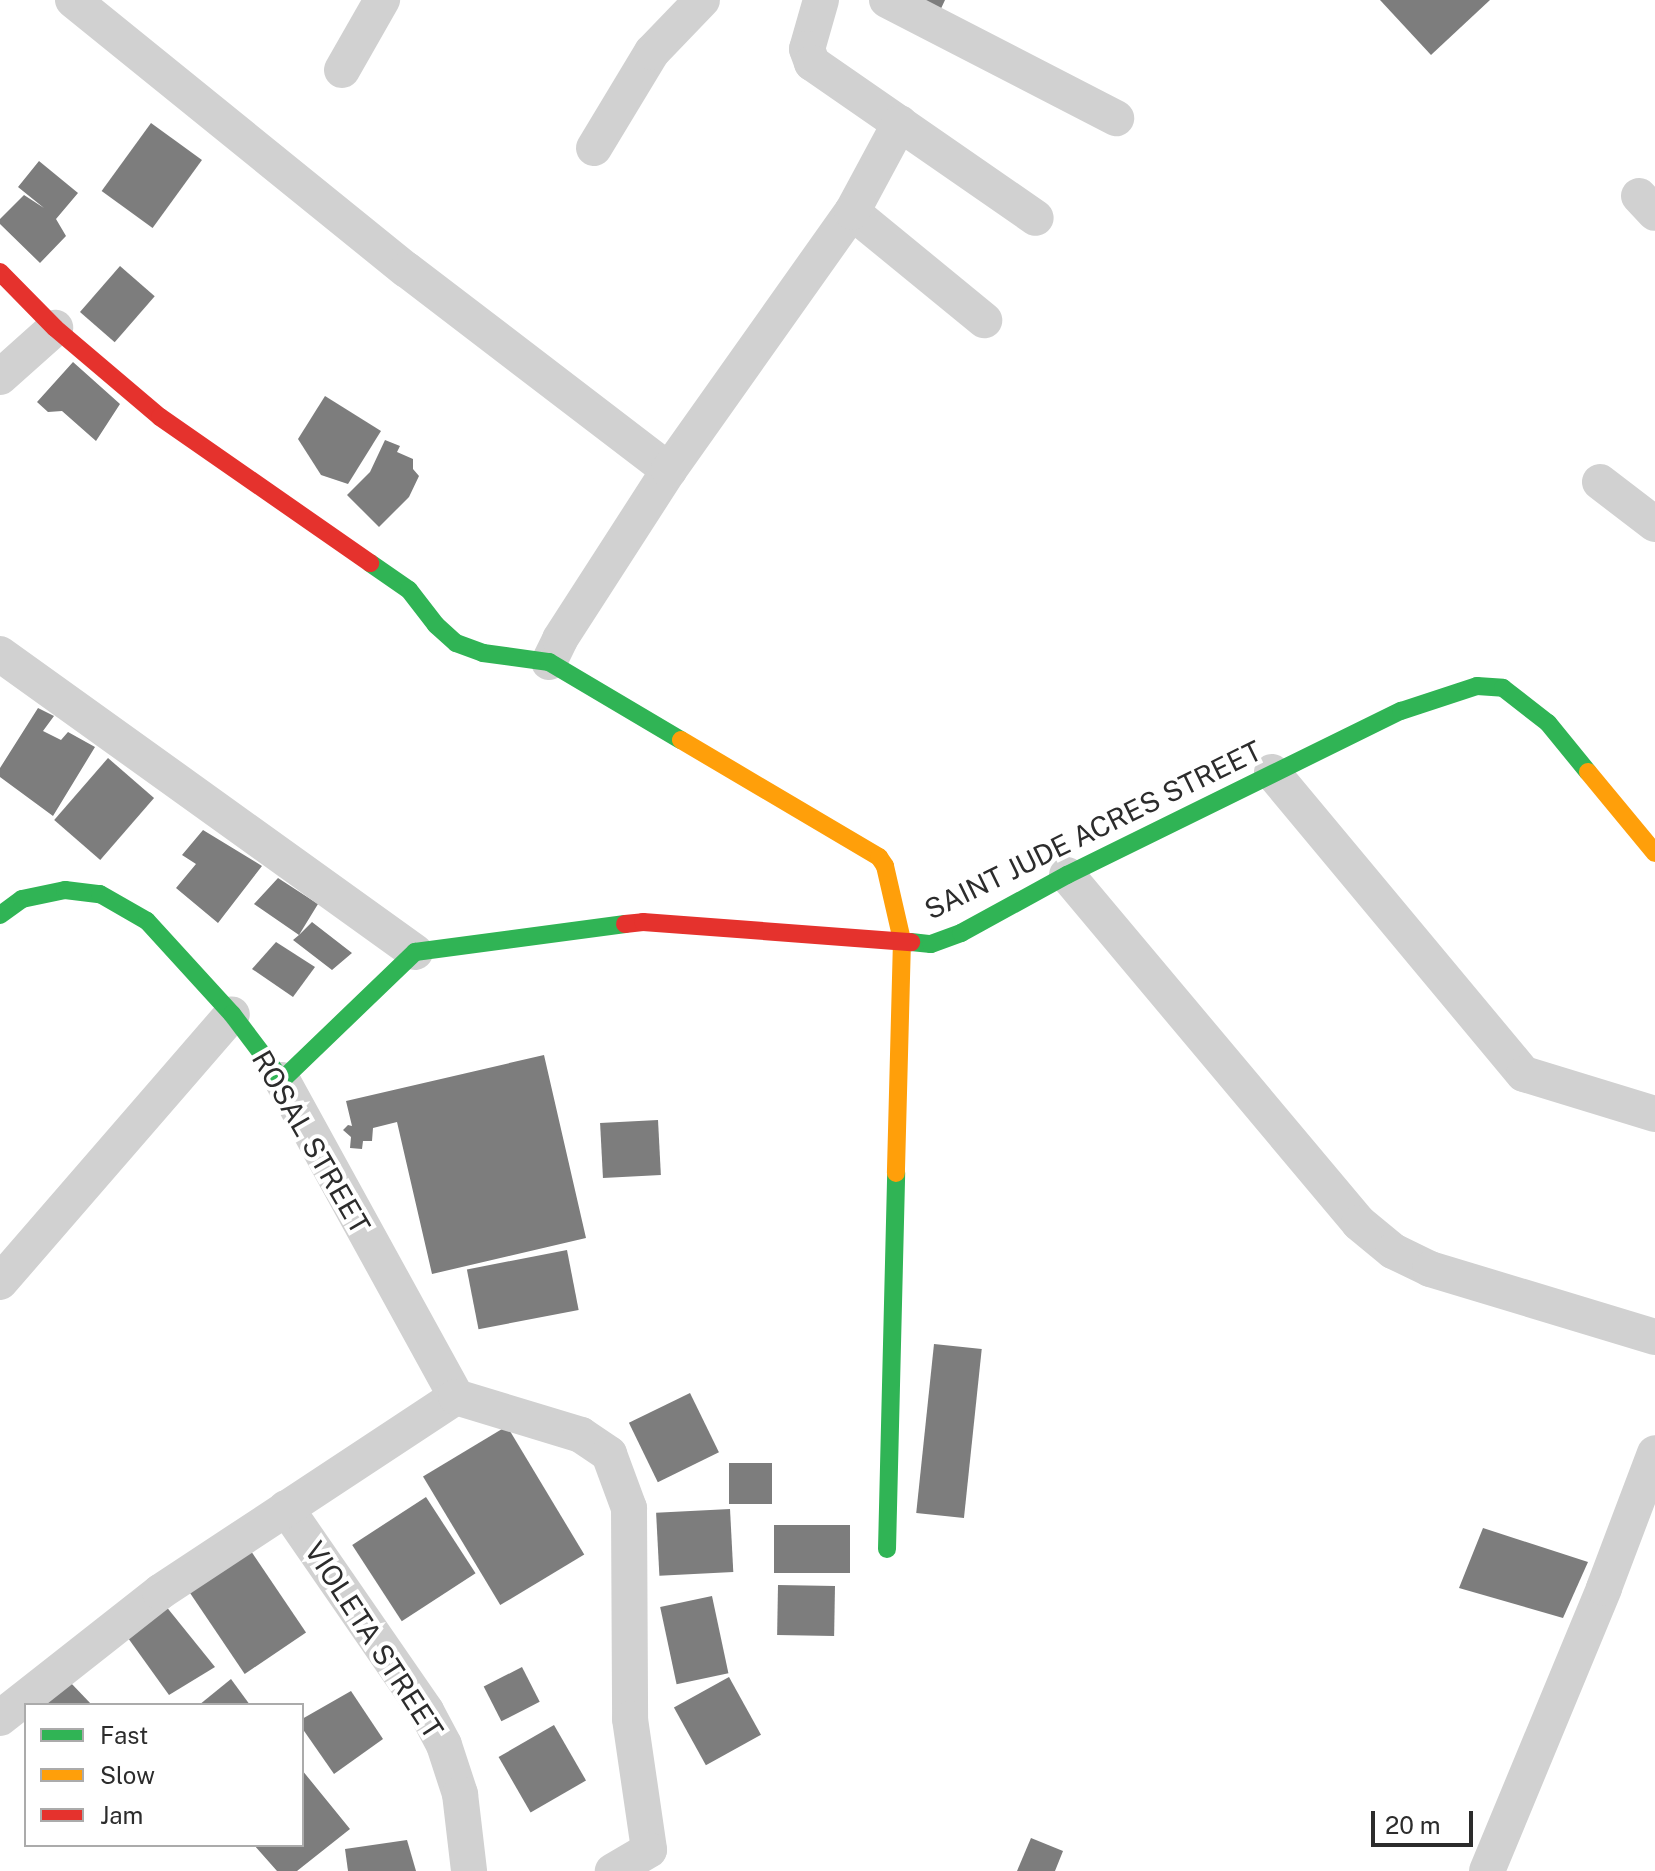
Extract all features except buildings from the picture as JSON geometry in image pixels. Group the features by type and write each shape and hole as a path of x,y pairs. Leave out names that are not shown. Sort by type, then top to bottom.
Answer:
{"street":[{"path":"73,0 407,270 669,470"},
{"path":"342,70 382,0"},
{"path":"594,148 652,52 702,0"},
{"path":"821,0 807,49 812,63 1036,218"},
{"path":"887,0 1116,118"},
{"path":"549,662 560,639 669,470 852,212 900,123"},
{"path":"852,212 984,320"},
{"path":"0,272 55,328 160,417 409,590 436,625 456,643 483,653 549,662 879,857 885,866 902,940 887,1549"},
{"path":"0,377 55,328"},
{"path":"1600,482 1655,524"},
{"path":"0,654 415,952 282,1080"},
{"name":"SAINT JUDE ACRES STREET","path":"415,952 643,922 931,944 961,933 1067,875 1401,711 1477,686 1503,688 1548,723 1655,853"},
{"path":"1272,772 1524,1074 1655,1114"},
{"path":"1067,875 1359,1223 1393,1251 1430,1269 1655,1337"},
{"name":"ROSAL STREET","path":"0,915 22,899 65,890 100,894 147,921 232,1014 282,1080 456,1397"},
{"path":"0,1282 232,1014"},
{"path":"0,1718 160,1592 456,1397 581,1435 609,1454 629,1508 630,1719 649,1850 613,1871"},
{"path":"1487,1871 1655,1453"},
{"name":"VIOLETA STREET","path":"286,1508 426,1711 444,1745 460,1794 469,1871"}],"traffic: fast":[{"path":"370,563 409,590 436,625 456,643 483,653 549,662 681,740"},
{"path":"911,942 931,944 961,933 1067,875 1401,711 1477,686 1503,688 1548,723 1588,772"},
{"path":"0,915 22,899 65,890 100,894 147,921 232,1014 282,1080 415,952 625,924"},
{"path":"887,1549 896,1173"}],"traffic: slow":[{"path":"681,740 879,857 885,866 902,940 896,1173"},
{"path":"1588,772 1655,853"}],"traffic: jam":[{"path":"0,272 55,328 160,417 370,563"},
{"path":"625,924 643,922 911,942"}]}
